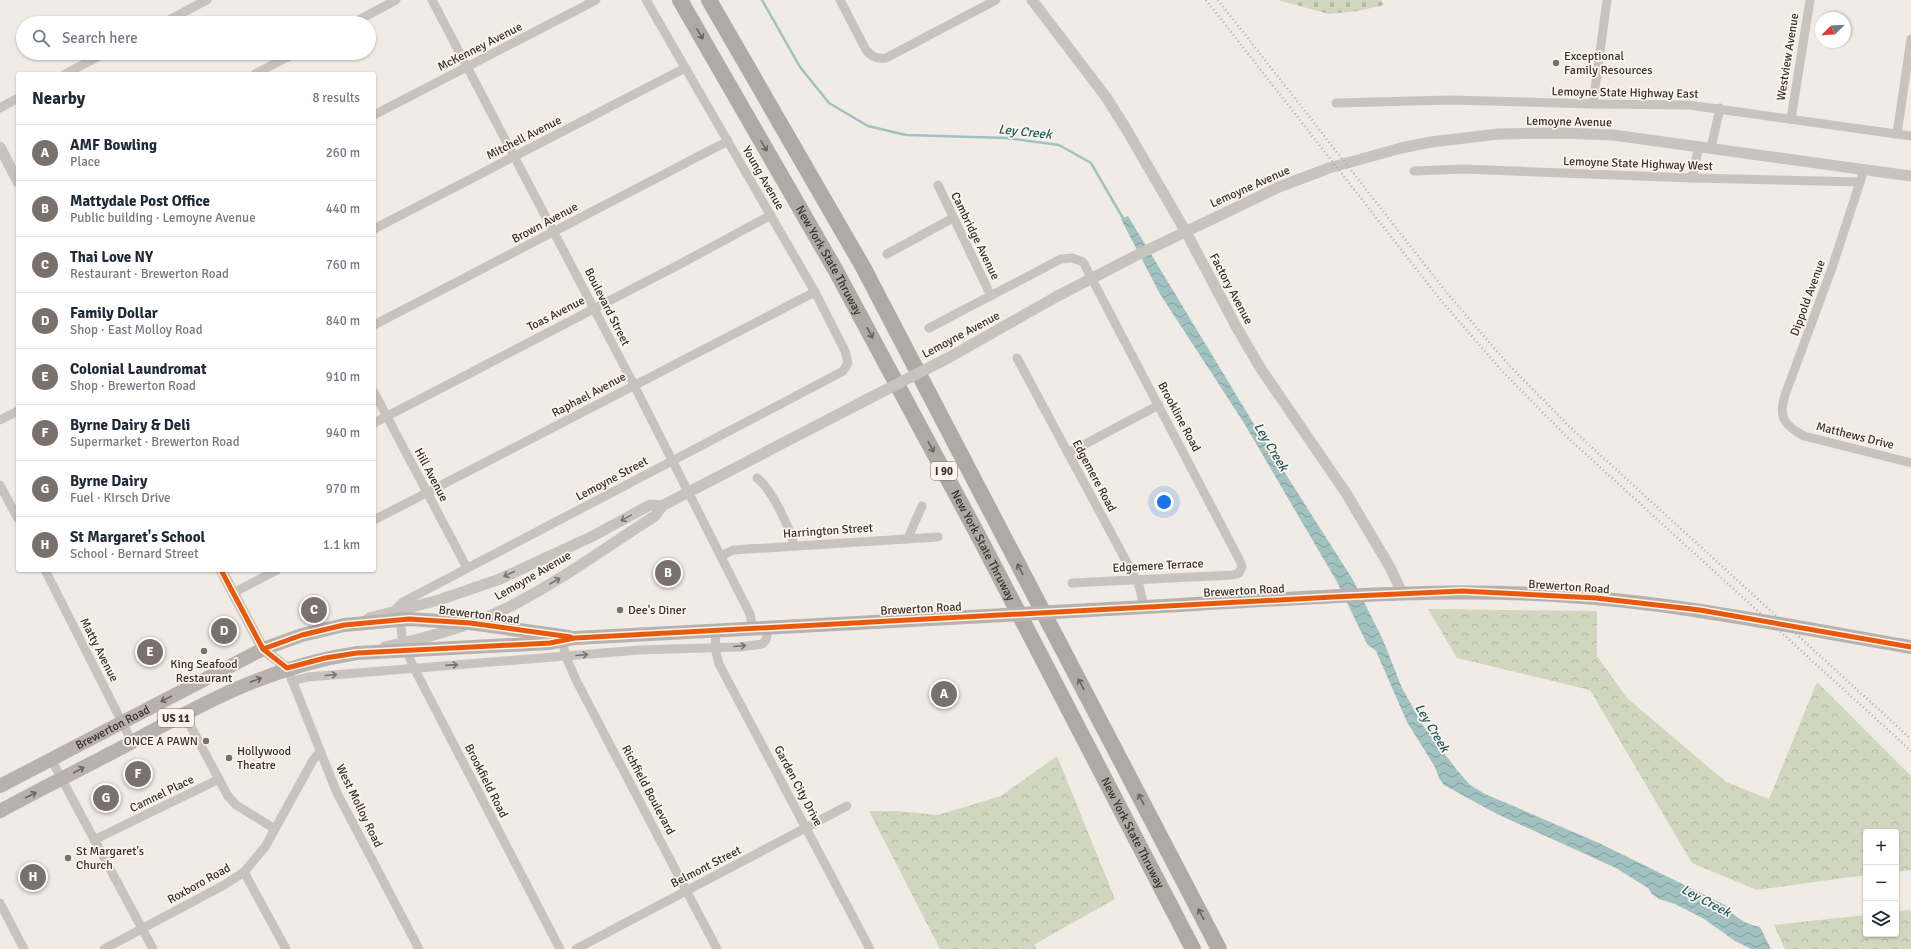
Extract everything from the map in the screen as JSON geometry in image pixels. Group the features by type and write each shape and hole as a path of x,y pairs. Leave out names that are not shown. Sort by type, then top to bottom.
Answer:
{"highway":[{"name":"New York State Thruway","path":"680,0 848,292 971,522 1193,949"},
{"name":"New York State Thruway","path":"709,0 863,267 1219,949"}],"main road":[{"name":"Brewerton Road","path":"0,811 233,689 290,675 325,658 404,647 550,643 569,639 716,630 1462,591 1596,598 1700,610 1911,646"},
{"name":"Brewerton Road","path":"0,786 263,649 302,634 397,615 427,620 470,623 514,630 551,633 569,639"}],"street":[{"path":"176,16 207,0"},
{"path":"366,16 396,0"},
{"name":"Boulevard Street","path":"432,0 673,460 750,614 753,629"},
{"name":"McKenney Avenue","path":"376,114 596,0"},
{"name":"Young Avenue","path":"646,0 815,292 848,358 848,363 843,371"},
{"path":"840,0 866,50 870,55 878,59 886,58 996,0"},
{"name":"Factory Avenue","path":"1032,0 1106,97 1186,232 1241,335 1261,369 1346,493 1391,569 1402,593"},
{"path":"1593,104 1607,0"},
{"name":"Westview Avenue","path":"1791,119 1810,0"},
{"path":"1897,134 1911,40"},
{"path":"69,72 92,60"},
{"path":"259,72 282,60"},
{"name":"Mitchell Avenue","path":"376,228 685,68"},
{"path":"0,108 16,99"},
{"name":"Lemoyne State Highway East","path":"1336,103 1451,100 1689,105 1720,108 1911,136"},
{"path":"1711,148 1720,108"},
{"name":"Lemoyne Avenue","path":"404,647 506,608 566,574 655,516 662,506 688,491 948,358 1154,246 1279,187 1329,168 1401,148 1431,142 1498,134 1561,133 1613,135 1911,176"},
{"name":"Brown Avenue","path":"376,325 728,141"},
{"path":"1692,178 1699,146"},
{"path":"0,147 16,178"},
{"name":"Lemoyne State Highway West","path":"1414,171 1463,169 1692,178 1860,182"},
{"name":"Dippold Avenue","path":"1793,430 1782,416 1781,408 1832,268 1864,170"},
{"name":"Cambridge Avenue","path":"938,186 991,296 1067,257 1083,262 1093,278"},
{"name":"Toas Avenue","path":"376,421 771,215"},
{"path":"887,254 953,218"},
{"name":"Brookline Road","path":"1093,278 1242,567"},
{"name":"Raphael Avenue","path":"376,519 815,292"},
{"path":"929,328 991,296"},
{"name":"Edgemere Road","path":"1017,358 1136,580 1144,607"},
{"name":"Lemoyne Street","path":"397,615 403,602 843,371"},
{"name":"Hill Avenue","path":"376,396 467,568"},
{"path":"1068,453 1159,405"},
{"path":"0,420 16,412"},
{"name":"Matthews Drive","path":"1793,430 1804,436 1911,463"},
{"path":"757,478 768,491 792,535 794,545"},
{"path":"0,484 16,515"},
{"name":"Lemoyne Avenue","path":"397,615 500,578 593,536 650,505 662,506"},
{"path":"908,538 922,506"},
{"name":"Harrington Street","path":"721,556 733,550 938,537"},
{"name":"Edgemere Terrace","path":"1072,583 1233,575 1239,573 1242,567"},
{"name":"Matty Avenue","path":"46,572 132,742"},
{"path":"222,572 263,649 290,675 308,677 639,650 715,648 762,644 766,640 768,628"},
{"path":"233,593 273,572"},
{"name":"Brookfield Road","path":"397,615 404,647 414,668 560,949"},
{"name":"Garden City Drive","path":"716,630 715,648 719,664 870,949"},
{"name":"Richfield Boulevard","path":"569,639 566,657 601,728 718,949"},
{"name":"West Molloy Road","path":"290,675 337,793 419,949"},
{"path":"184,714 228,796 236,805 275,829"},
{"name":"Roxboro Road","path":"104,949 224,885 244,872 255,861 275,829 313,760 320,752"},
{"path":"51,759 153,949"},
{"name":"Camnel Place","path":"94,840 219,780"},
{"name":"Belmont Street","path":"576,949 807,829 847,806"},
{"path":"244,872 286,949"},
{"path":"0,903 24,949"}],"green space":[{"path":"1278,0 1381,0 1384,5 1358,11 1329,14"},
{"path":"1428,609 1597,611 1597,656 1627,698 1726,782 1769,799 1817,682 1911,776 1911,870 1899,872 1899,829 1863,829 1863,875 1757,890 1692,863 1590,690 1457,658"},
{"path":"1057,756 1115,899 1035,944 1036,949 940,949 869,811 898,811 938,815 1001,796"},
{"path":"1911,910 1911,949 1785,949 1774,925 1863,915 1863,937 1899,937 1899,911"}],"water":[{"path":"1128,216 1252,421 1353,580 1383,640 1402,688 1422,724 1470,785 1485,794 1599,843 1725,905 1740,919 1749,924 1760,927 1771,949 1751,949 1735,941 1704,919 1675,904 1659,899 1652,894 1648,888 1616,868 1497,814 1444,785 1439,778 1435,767 1407,722 1376,651 1367,644 1337,582 1244,423 1160,294 1121,219"}],"waterway":[{"name":"Ley Creek","path":"762,0 800,67 829,103 868,126 906,135 1007,138 1059,145 1091,163 1124,220"}],"railway":[{"path":"1206,0 1439,298 1501,370 1567,437 1911,751"},
{"path":"1218,0 1447,293 1508,364 1574,431 1911,739"}],"cycle path":[{"path":"222,572 263,649 287,668 325,658 357,653 550,643 575,638 1462,591 1596,598 1700,610 1911,647"},
{"path":"263,649 302,635 344,625 409,619 470,623 571,637"}],"place":[{"name":"Exceptional Family Resources","path":"1556,63"},
{"name":"Mattydale Post Office","path":"668,573"},
{"name":"Thai Love NY","path":"314,610"},
{"name":"Dee's Diner","path":"620,610"},
{"name":"Family Dollar","path":"224,631"},
{"name":"King Seafood Restaurant","path":"204,651"},
{"name":"Colonial Laundromat","path":"150,652"},
{"name":"AMF Bowling","path":"944,694"},
{"name":"ONCE A PAWN","path":"206,741"},
{"name":"Hollywood Theatre","path":"229,758"},
{"name":"Byrne Dairy & Deli","path":"138,774"},
{"name":"Byrne Dairy","path":"106,798"},
{"name":"St Margaret's Church","path":"68,858"},
{"name":"St Margaret's School","path":"33,877"}]}
